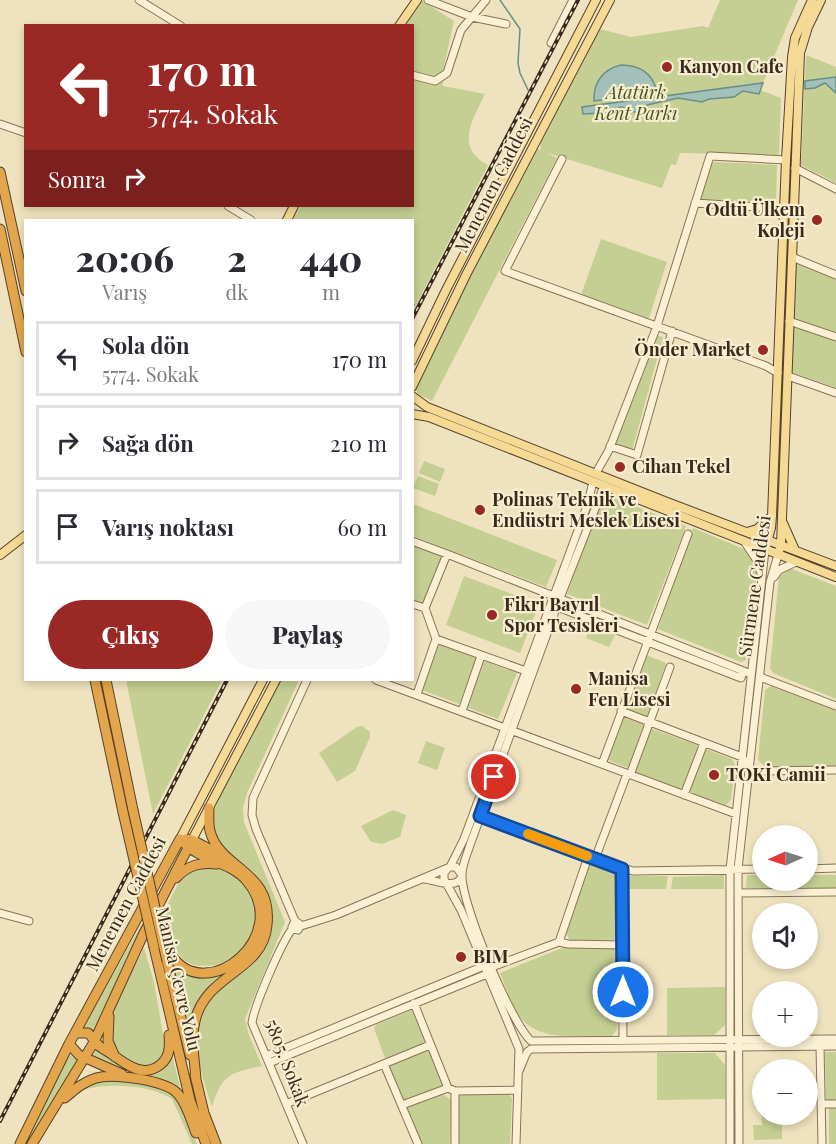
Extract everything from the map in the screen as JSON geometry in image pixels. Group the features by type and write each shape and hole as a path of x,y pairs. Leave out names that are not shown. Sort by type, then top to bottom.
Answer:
{"highway":[{"path":"0,172 24,282"},
{"path":"0,229 24,343"},
{"name":"Manisa Çevre Yolu","path":"95,681 165,1002 190,1100 206,1144"},
{"name":"Manisa Çevre Yolu","path":"106,681 160,932 204,1113 216,1144"},
{"path":"160,932 172,957 187,969 195,971 219,970 240,960 249,950 257,935 260,921 259,905 248,883 226,862 216,844 210,831 209,808"},
{"path":"180,839 250,875 259,887 267,910 267,925 257,951 242,967 220,981 200,1007 195,1019 193,1035 196,1080"},
{"name":"Menemen Caddesi","path":"20,1144 69,1044 180,839"},
{"name":"Menemen Caddesi","path":"32,1144 94,1042 190,844"},
{"path":"165,892 187,867 199,863 226,862"},
{"path":"113,1001 108,1032 110,1048 115,1056"},
{"path":"76,1033 88,1033 94,1042 122,1063 140,1070 153,1070 166,1059 170,1044 165,1002"},
{"path":"69,1044 75,1053 120,1074 139,1080"},
{"path":"56,1106 79,1086 99,1077 109,1076 165,1085 177,1093 186,1107 200,1144"}],"main road":[{"path":"400,24 417,0"},
{"name":"Menemen Caddesi","path":"414,357 446,290 596,0"},
{"name":"Menemen Caddesi","path":"414,383 488,234 610,0"},
{"name":"Sürmene Caddesi","path":"778,555 781,544 777,517 778,373 788,255 795,38 812,0"},
{"name":"Sürmene Caddesi","path":"765,550 777,517 788,376 788,255 785,209 792,170 786,160 794,88 801,53 808,27 821,0"},
{"path":"778,373 788,376"},
{"path":"414,397 427,407 596,472 745,537 765,550 836,577"},
{"path":"414,414 429,417 593,482 745,537 781,544 836,566"},
{"path":"593,482 596,472"},
{"path":"604,486 607,477"},
{"path":"745,537 777,517 795,550"},
{"path":"0,555 24,537"},
{"name":"Menemen Caddesi","path":"180,839 262,681"},
{"name":"Menemen Caddesi","path":"190,844 275,681"}],"street":[{"path":"139,0 178,24"},
{"path":"428,0 472,17 506,24"},
{"path":"414,76 435,81 447,73 461,30 486,0"},
{"path":"551,43 573,0"},
{"path":"0,124 24,132"},
{"path":"596,472 610,446 657,326 710,156 786,160"},
{"path":"562,159 505,271 766,366 778,373"},
{"path":"792,170 836,189"},
{"path":"695,203 785,209"},
{"path":"230,207 249,219"},
{"path":"788,255 836,275"},
{"path":"789,321 836,338"},
{"path":"610,446 637,455 672,331"},
{"path":"788,376 836,393"},
{"path":"529,1045 488,969 444,876 464,839 508,728 554,605 593,482"},
{"path":"556,597 604,486"},
{"path":"602,764 688,534"},
{"path":"745,537 763,578"},
{"path":"414,542 556,597 741,678 743,671 751,674"},
{"name":"Sürmene Caddesi","path":"730,1144 729,1044 736,814 765,550"},
{"path":"417,694 436,639 425,608 447,554"},
{"name":"Sürmene Caddesi","path":"739,1144 738,893 734,869 749,768 770,582 778,555"},
{"path":"770,582 779,570 796,562"},
{"path":"414,605 425,608"},
{"path":"554,605 648,638"},
{"path":"422,879 457,883 461,875 526,671 554,605"},
{"path":"436,639 526,671"},
{"path":"462,711 482,656"},
{"path":"559,942 670,668"},
{"path":"760,677 836,705"},
{"path":"307,681 253,798 252,807 256,829 296,925 336,915 449,867 459,869 465,898 488,969 522,1052 529,1045 623,1040 729,1044"},
{"path":"379,681 736,814"},
{"path":"621,711 742,757 749,768 754,771 836,770"},
{"path":"684,795 704,743"},
{"path":"480,816 622,869 642,871 752,869"},
{"path":"818,868 836,868"},
{"path":"622,869 623,1040"},
{"path":"738,893 836,892"},
{"path":"0,913 29,921"},
{"name":"5805. Sokak","path":"296,925 254,1013 252,1023 303,1144"},
{"path":"267,1060 559,942 623,945"},
{"path":"267,1060 414,1003 488,969"},
{"path":"414,1003 430,1045 451,1089 455,1144"},
{"path":"516,1144 518,1046 521,1038 529,1045 836,1046"},
{"path":"739,1044 836,1039"},
{"path":"286,1104 430,1045"},
{"path":"519,1071 529,1045"},
{"path":"820,1047 822,1144"},
{"path":"384,1064 418,1144"},
{"path":"402,1105 451,1089 518,1090"},
{"path":"821,1104 836,1104"}],"green space":[{"path":"421,0 454,21 442,75 443,86 485,94 469,132 469,142 478,158 488,165 414,309 414,219 294,219 300,207 414,207 414,24 404,24"},
{"name":"Atatürk Kent Parkı","path":"720,0 798,0 760,90 781,98 779,155 680,153 676,165 671,164 662,188 547,153 557,158 432,401 418,394 415,387 532,147 541,150 540,143 600,29 631,37 703,26 708,28"},
{"path":"806,55 836,67 836,183 801,165"},
{"path":"710,163 777,165 776,205 699,201"},
{"path":"601,239 667,262 648,321 581,295"},
{"path":"794,263 836,280 836,336 793,321"},
{"path":"791,325 836,342 836,388 791,372"},
{"path":"655,335 663,337 632,451 613,444"},
{"path":"424,461 445,469 440,482 419,473"},
{"path":"418,476 439,484 435,496 414,488"},
{"path":"605,496 686,526 647,625 567,594"},
{"path":"414,504 557,560 546,587 414,536"},
{"path":"693,528 744,549 752,559 757,574 746,660 741,662 658,629"},
{"path":"414,545 442,555 424,601 420,603 414,600"},
{"path":"789,568 836,586 836,699 773,673 770,668 779,577"},
{"name":"Fikri Bayrıl Spor Tesisleri","path":"464,576 539,604 520,653 446,625"},
{"path":"590,626 615,635 609,647 586,638"},
{"path":"439,644 477,658 459,704 422,690"},
{"path":"646,655 666,663 647,718 625,709"},
{"path":"484,661 517,673 498,719 466,707"},
{"path":"126,681 221,681 153,814"},
{"path":"280,681 299,681 247,793 243,808 244,822 285,922 245,1019 262,1066 235,1073 224,1081 212,1107 199,1058 198,1027 211,998 223,984 258,958 264,934 266,897 254,873 219,844 214,834 213,820 217,801"},
{"path":"771,686 836,711 836,766 765,767 758,760 765,690"},
{"path":"621,715 644,725 628,768 608,760 606,756"},
{"path":"362,726 370,732 370,737 355,771 337,782 319,753 357,727"},
{"path":"650,728 697,745 699,748 682,791 637,775 634,768"},
{"path":"426,741 445,748 437,770 418,763"},
{"path":"706,749 732,759 735,765 731,800 725,806 691,795 688,789"},
{"path":"393,810 406,815 400,837 382,844 371,842 361,826"},
{"path":"592,864 616,872 617,940 570,941 565,930 587,867"},
{"path":"223,865 248,883 260,921 240,960 207,966 186,962 173,945 163,913 187,867"},
{"path":"724,875 724,889 671,889 673,877"},
{"path":"747,875 752,875 752,888 746,888"},
{"path":"818,875 836,875 836,888 818,888"},
{"path":"628,876 668,876 666,889 627,889"},
{"path":"141,925 143,927 127,956 94,1033 83,1029"},
{"path":"564,947 612,947 617,952 617,1029 612,1036 559,1036 546,1033 525,1022 514,1007 500,973"},
{"path":"144,948 154,982 165,1046 160,1060 146,1066 125,1059 114,1050 110,1029 118,999"},
{"path":"171,962 185,972 225,971 225,974 200,1000 188,1034"},
{"path":"725,987 725,1025 714,1035 667,1035 667,988"},
{"path":"412,1010 426,1044 386,1061 374,1028 377,1024"},
{"path":"97,1048 120,1065 147,1073 172,1055 181,1090 169,1081 130,1072 93,1056"},
{"path":"428,1049 443,1087 403,1102 388,1066"},
{"path":"825,1052 836,1052 836,1101 826,1101"},
{"path":"657,1053 715,1053 725,1065 725,1099 657,1100"},
{"path":"67,1054 80,1061 25,1144"},
{"path":"120,1080 154,1086 172,1095 179,1102 197,1144 192,1144 172,1099 162,1094 125,1086 99,1087 77,1092 97,1081"},
{"path":"441,1093 451,1100 450,1144 422,1144 407,1107"},
{"path":"462,1093 508,1093 512,1098 510,1144 458,1144 457,1097"},
{"path":"836,1106 836,1144 829,1144 829,1107"},
{"path":"753,1125 782,1125 782,1139 754,1140"}],"water":[{"path":"621,65 628,65 645,72 653,81 657,93 594,101 595,88 600,78 604,73"},
{"path":"836,77 836,93 825,83 815,88 805,89 805,81"},
{"path":"763,83 759,94 743,91 734,97 709,99 702,102 678,98 647,105 643,112 634,112 622,107 603,113 583,114 582,107"}],"waterway":[{"path":"500,0 520,29 518,63 528,90"}],"railway":[{"path":"414,315 578,0"},
{"path":"0,1121 226,681"}],"slow traffic":[{"path":"528,834 587,856"}],"place":[{"name":"Kanyon Cafe","path":"667,67"},
{"name":"Odtü Ülkem Koleji","path":"817,220"},
{"name":"Önder Market","path":"763,350"},
{"name":"Cihan Tekel","path":"620,467"},
{"name":"Polinas Teknik ve Endüstri Meslek Lisesi","path":"480,510"},
{"name":"Fikri Bayrıl Spor Tesisleri","path":"492,615"},
{"name":"Manisa Fen Lisesi","path":"576,689"},
{"name":"TOKİ Camii","path":"714,775"},
{"name":"BIM","path":"461,957"}],"route":[{"path":"494,777 480,816 622,869 623,992"}]}
